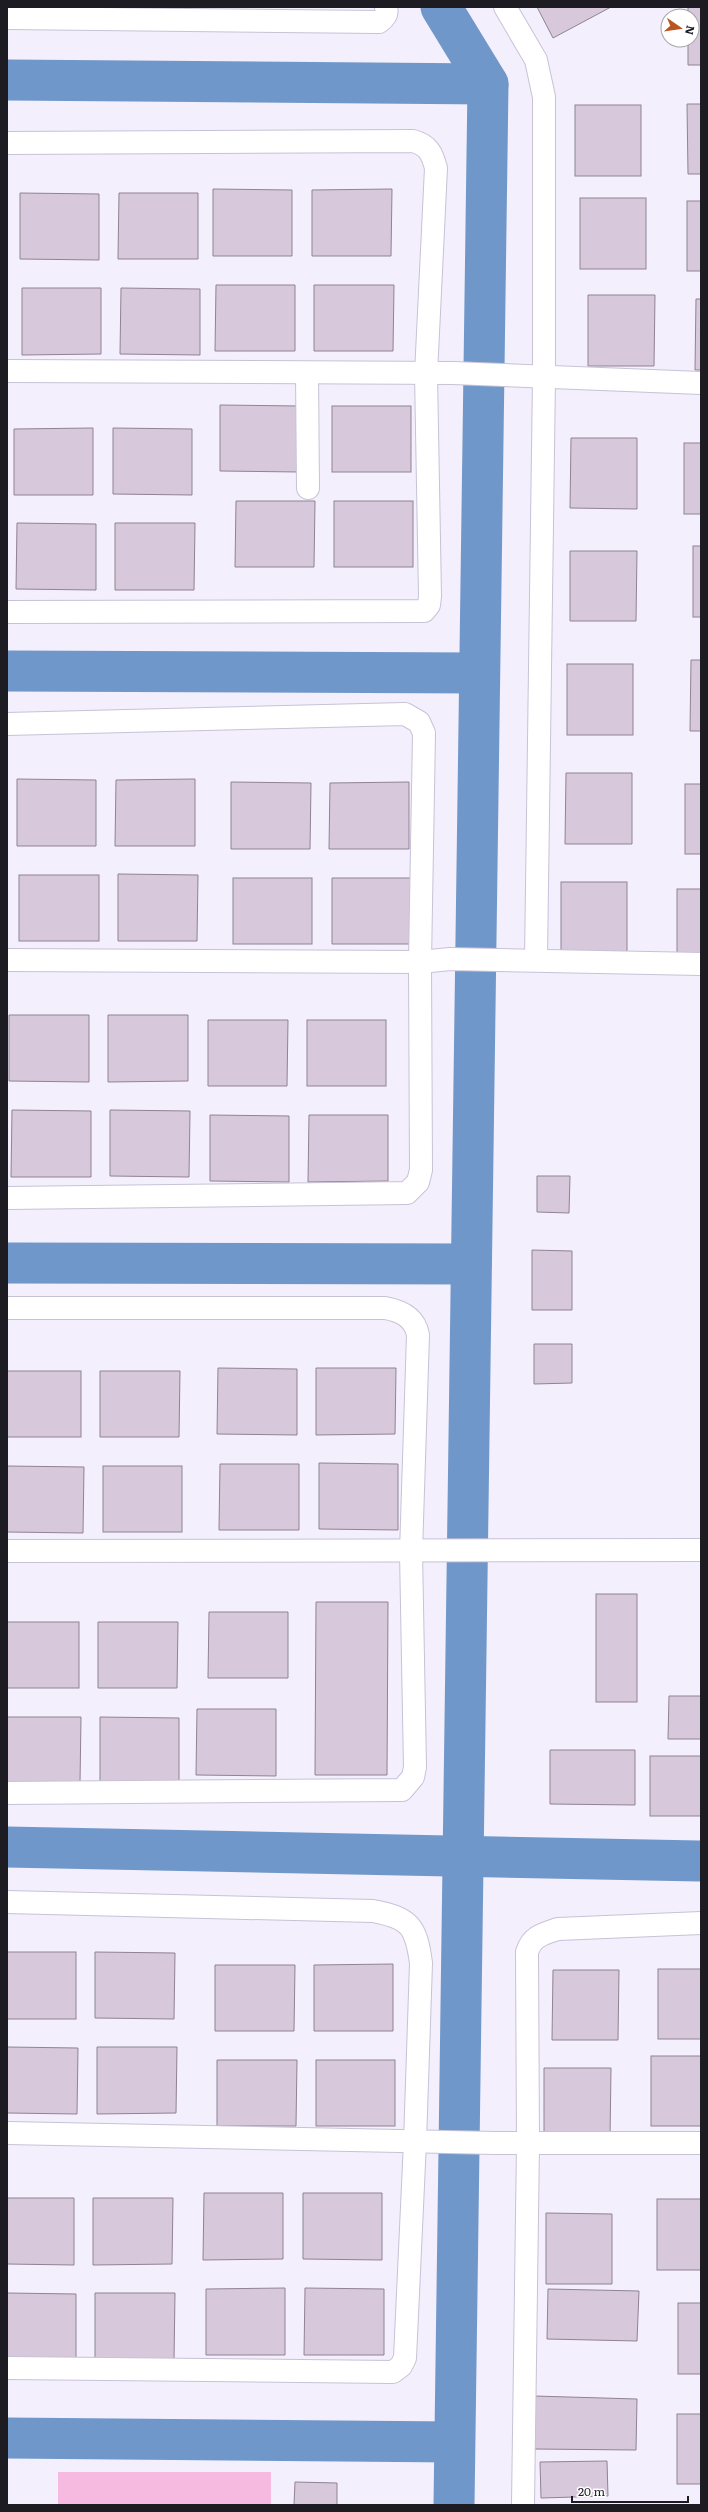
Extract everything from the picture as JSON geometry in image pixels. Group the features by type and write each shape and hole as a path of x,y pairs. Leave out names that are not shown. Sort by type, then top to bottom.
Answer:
{"street":[{"path":"7,18 379,22 384,19 387,13 386,7"},
{"path":"504,7 536,60 544,96 544,378 527,960"},
{"path":"7,142 413,141 425,145 433,154 436,168 426,374 430,596 429,605 424,611 7,612"},
{"path":"7,371 453,374 701,383"},
{"path":"307,373 308,488"},
{"path":"7,724 405,714 419,722 424,733 420,962 421,1170 418,1182 407,1193 7,1198"},
{"path":"7,960 420,962 450,959 701,964"},
{"path":"7,1308 386,1308 408,1316 416,1326 418,1335 411,1552 415,1767 413,1777 402,1790 7,1794"},
{"path":"7,1551 438,1552 503,1549 701,1550"},
{"path":"7,1902 373,1911 407,1922 414,1930 418,1940 420,1963 415,2142 405,2358 401,2366 396,2371 7,2368"},
{"path":"523,2505 528,2143 526,1971 529,1944 536,1936 558,1929 701,1923"},
{"path":"7,2133 415,2142 701,2143"}],"shaded area":[{"path":"58,2472 271,2472 271,2505 58,2505"}],"building":[{"path":"537,7 611,7 553,38"},
{"path":"701,7 701,65 688,65 688,48 700,48 700,8 688,8"},
{"path":"687,104 701,104 701,174 688,174"},
{"path":"575,105 641,105 641,176 575,176"},
{"path":"213,189 292,190 292,256 213,256"},
{"path":"392,189 391,256 312,256 312,190"},
{"path":"20,193 99,194 99,260 20,259"},
{"path":"119,193 198,193 198,259 118,259"},
{"path":"580,198 646,198 646,269 580,269"},
{"path":"687,201 701,201 701,271 687,271"},
{"path":"216,285 295,285 295,351 215,351"},
{"path":"314,285 394,285 393,351 314,351"},
{"path":"22,288 101,288 101,354 22,355"},
{"path":"121,288 200,289 200,355 120,354"},
{"path":"588,295 655,295 654,366 588,366"},
{"path":"696,299 701,299 701,370 695,370"},
{"path":"220,405 299,406 299,472 220,471"},
{"path":"332,406 411,406 411,472 332,472"},
{"path":"93,428 93,495 14,495 14,429"},
{"path":"113,428 192,429 192,495 113,494"},
{"path":"571,438 637,438 637,509 570,508"},
{"path":"684,443 701,443 701,514 684,514"},
{"path":"236,501 315,501 314,567 235,567"},
{"path":"334,501 413,501 413,567 334,567"},
{"path":"17,523 96,524 96,590 16,589"},
{"path":"115,523 195,523 194,590 115,590"},
{"path":"693,546 701,546 701,617 693,617"},
{"path":"570,551 637,551 636,621 570,621"},
{"path":"691,660 701,660 701,731 690,731"},
{"path":"567,664 633,664 633,735 567,735"},
{"path":"566,773 632,773 632,844 565,844"},
{"path":"17,779 96,780 96,846 17,846"},
{"path":"195,779 195,846 115,846 116,780"},
{"path":"231,782 311,783 310,849 231,849"},
{"path":"409,782 409,849 329,849 330,783"},
{"path":"685,784 701,784 701,854 685,854"},
{"path":"118,874 198,875 197,941 118,941"},
{"path":"19,875 99,875 99,941 19,941"},
{"path":"233,878 312,878 312,944 233,944"},
{"path":"332,878 412,878 411,944 332,944"},
{"path":"561,882 627,882 627,953 561,953"},
{"path":"677,889 701,889 701,959 677,959"},
{"path":"9,1015 89,1015 89,1082 9,1081"},
{"path":"108,1015 188,1015 188,1081 108,1082"},
{"path":"208,1020 288,1020 287,1086 208,1086"},
{"path":"307,1020 386,1020 386,1086 307,1086"},
{"path":"12,1110 91,1111 91,1177 11,1177"},
{"path":"110,1110 190,1111 189,1177 110,1176"},
{"path":"210,1115 289,1116 289,1182 210,1181"},
{"path":"309,1115 388,1115 388,1181 308,1182"},
{"path":"537,1176 570,1176 569,1213 537,1212"},
{"path":"532,1250 572,1251 572,1310 532,1310"},
{"path":"534,1344 572,1344 572,1383 534,1384"},
{"path":"218,1368 297,1369 297,1435 217,1434"},
{"path":"316,1368 396,1368 395,1434 316,1435"},
{"path":"7,1371 81,1371 81,1437 7,1437"},
{"path":"100,1371 180,1371 179,1437 100,1437"},
{"path":"319,1463 398,1464 398,1530 319,1529"},
{"path":"220,1464 299,1464 299,1530 219,1530"},
{"path":"7,1466 84,1467 83,1533 7,1532"},
{"path":"103,1466 182,1466 182,1532 103,1532"},
{"path":"596,1594 637,1594 637,1702 596,1702"},
{"path":"316,1602 388,1602 387,1775 315,1775"},
{"path":"209,1612 288,1612 288,1678 208,1678"},
{"path":"7,1622 79,1622 79,1688 7,1688"},
{"path":"98,1622 178,1622 177,1688 98,1688"},
{"path":"669,1696 701,1696 701,1739 668,1739"},
{"path":"197,1709 276,1709 276,1776 196,1775"},
{"path":"7,1717 81,1717 80,1784 7,1784"},
{"path":"100,1717 179,1718 179,1784 100,1783"},
{"path":"550,1750 635,1750 635,1805 550,1804"},
{"path":"650,1756 701,1756 701,1816 650,1816"},
{"path":"7,1952 76,1952 76,2019 7,2019"},
{"path":"95,1952 175,1953 174,2019 95,2018"},
{"path":"393,1964 393,2031 314,2031 314,1965"},
{"path":"215,1965 295,1965 294,2031 215,2031"},
{"path":"658,1969 701,1969 701,2039 658,2039"},
{"path":"553,1970 619,1970 618,2040 552,2040"},
{"path":"7,2047 78,2048 77,2114 7,2113"},
{"path":"97,2047 177,2047 176,2113 97,2114"},
{"path":"651,2056 701,2056 701,2126 651,2126"},
{"path":"217,2060 297,2060 296,2126 217,2126"},
{"path":"316,2060 395,2060 395,2126 316,2126"},
{"path":"544,2068 611,2068 610,2138 544,2138"},
{"path":"204,2193 283,2193 283,2259 203,2260"},
{"path":"303,2193 382,2193 382,2260 303,2259"},
{"path":"7,2198 74,2198 74,2265 7,2264"},
{"path":"93,2198 173,2198 172,2264 93,2265"},
{"path":"657,2199 701,2199 701,2270 657,2270"},
{"path":"546,2213 612,2214 612,2284 546,2284"},
{"path":"285,2288 285,2355 206,2355 206,2289"},
{"path":"305,2288 384,2289 384,2355 304,2355"},
{"path":"548,2289 639,2291 637,2341 547,2339"},
{"path":"7,2293 76,2294 76,2360 7,2360"},
{"path":"95,2293 175,2293 174,2360 95,2359"},
{"path":"678,2303 701,2303 701,2374 678,2374"},
{"path":"534,2396 637,2399 636,2450 534,2449"},
{"path":"677,2414 701,2414 701,2484 677,2484"},
{"path":"607,2461 608,2496 541,2498 540,2462"},
{"path":"295,2482 337,2483 337,2505 294,2505"}],"waterway":[{"path":"441,7 488,84 454,2505"},
{"path":"7,80 488,84"},
{"path":"7,671 479,673"},
{"path":"7,1263 471,1264"},
{"path":"7,1847 699,1861"},
{"path":"7,2438 454,2442"}]}
